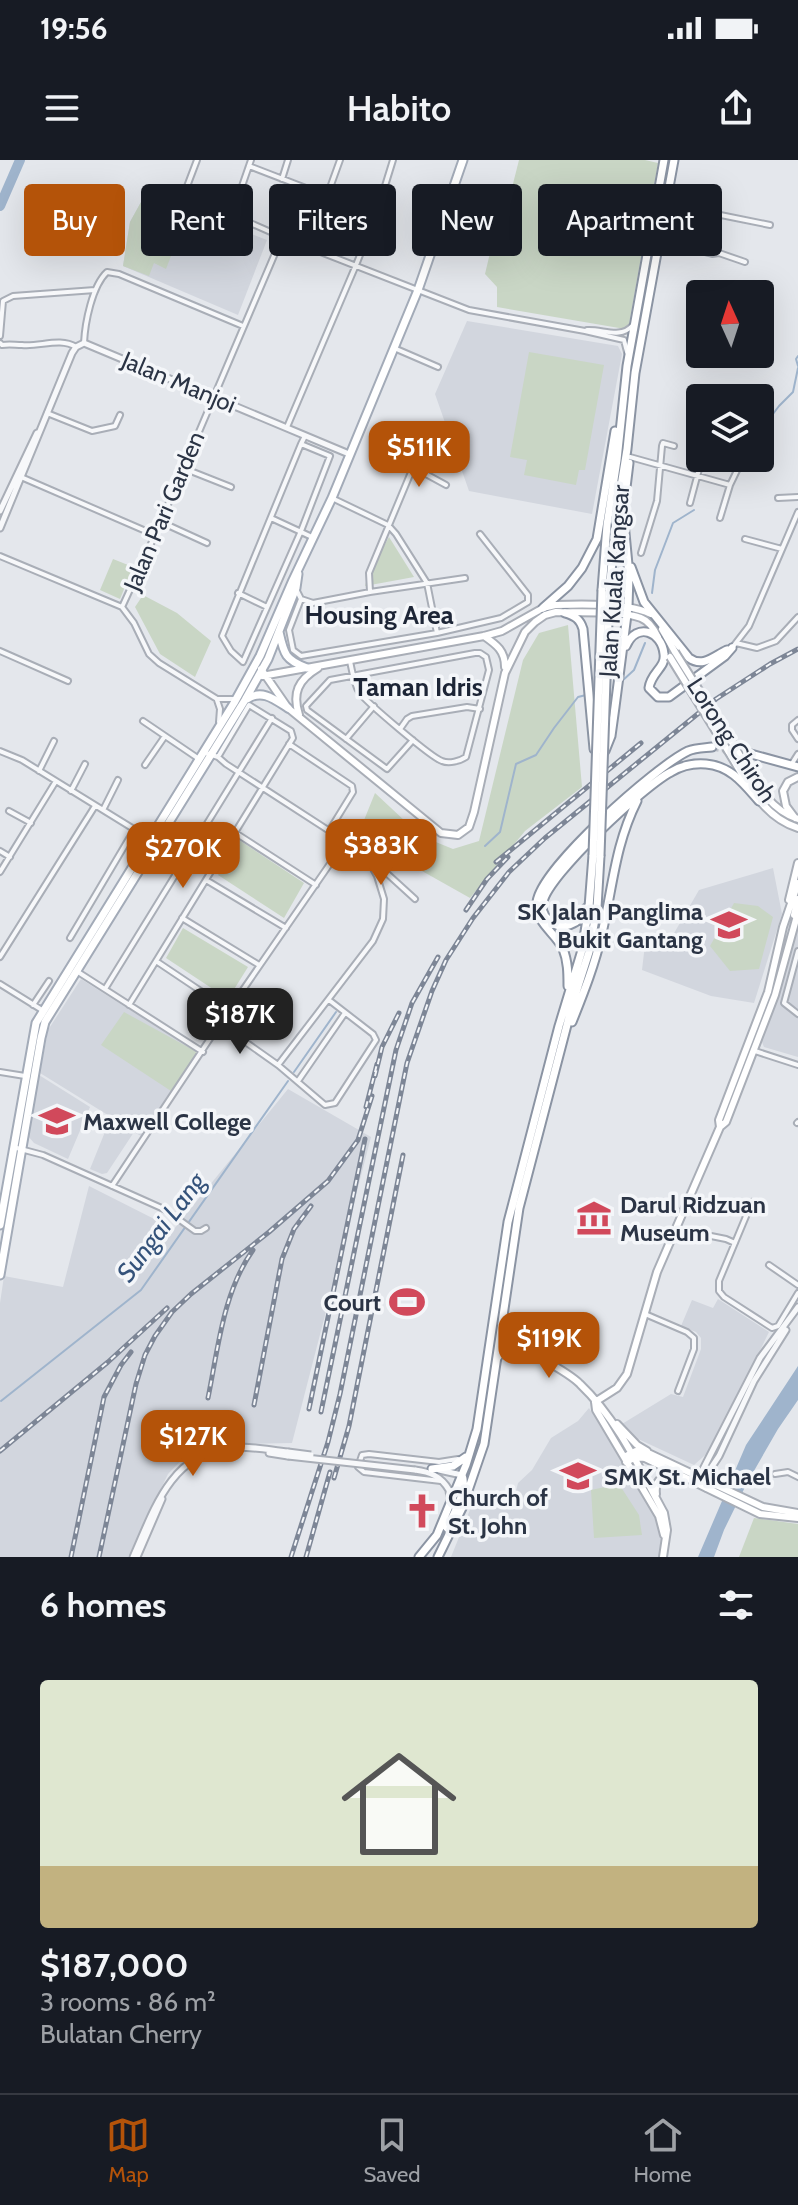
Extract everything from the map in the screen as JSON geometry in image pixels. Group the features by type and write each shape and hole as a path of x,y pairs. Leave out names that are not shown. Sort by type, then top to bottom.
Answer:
{"main road":[{"path":"26,1077 33,1070 45,1022 177,810 241,699 332,498 418,290 463,160"},
{"name":"Jalan Kuala Kangsar","path":"570,1000 589,952 597,908 596,763 607,525 628,359 664,160"},
{"name":"Jalan Kuala Kangsar","path":"670,184 674,160"},
{"name":"Jalan Kuala Kangsar","path":"570,1000 582,950 597,856 604,755 609,592 617,511 628,453 635,373 657,256"},
{"path":"260,674 484,636 502,631 543,608 568,586 582,568 597,539 622,402"},
{"path":"604,755 611,736 628,611 623,512 628,453"},
{"path":"627,553 638,590 673,655"},
{"path":"0,1275 34,1029 150,839 207,757 218,729 260,674 296,588 298,571"},
{"path":"543,608 569,605 628,611 649,623 662,644 665,660 653,675 649,688 663,698 669,697 712,665 734,645"},
{"path":"565,613 641,609 654,615 694,662 707,661 734,645"},
{"path":"565,613 581,621 583,629 596,763"},
{"name":"Jalan Kuala Kangsar","path":"300,718 441,833 458,835 469,827 474,812 505,673 525,632 535,622 545,615 565,613"},
{"path":"279,630 288,658 307,668"},
{"path":"624,650 633,634 642,631 651,634 673,655"},
{"path":"484,636 503,653 505,673"},
{"name":"Lorong Chiroh","path":"673,655 766,798 777,810 797,819"},
{"path":"260,656 260,674 288,708"},
{"path":"300,718 296,691 303,678 321,666"},
{"path":"241,699 263,694 300,718"},
{"path":"436,1557 462,1508 480,1458 519,1208 563,1046 570,1000 566,959 557,939 537,913 537,899 566,857 653,774 691,750 712,747"},
{"name":"Lorong Chiroh","path":"732,750 759,801 789,829 797,830"},
{"path":"751,754 794,766"},
{"path":"591,882 583,916 577,921 562,926 554,924 544,915 542,903 553,883 576,855 669,772 681,767 719,766 738,776 759,801"},
{"path":"797,819 786,806 783,795 786,785 798,777"},
{"path":"563,1046 590,979 618,847 639,796"},
{"path":"150,839 157,837 177,810"},
{"path":"146,859 150,839"},
{"path":"750,1050 768,992 798,863"},
{"path":"783,927 798,883"},
{"path":"777,987 798,899"},
{"path":"595,1402 625,1379 657,1272 777,987 798,912"},
{"path":"426,1557 470,1452 482,1405 508,1222 570,1000"},
{"path":"0,1225 4,1172 17,1148 40,1042"},
{"path":"26,1077 30,1097"},
{"path":"502,1327 506,1335 525,1349 569,1374 583,1386 637,1445 699,1477 709,1486"},
{"path":"497,1360 509,1348 525,1349"},
{"path":"595,1402 596,1410 659,1502"},
{"path":"608,1415 659,1516 665,1547"},
{"path":"628,1458 640,1451 657,1457"},
{"path":"432,1469 453,1466 470,1452"},
{"path":"628,1458 645,1458 753,1506 798,1516"},
{"path":"436,1557 462,1492 465,1480 462,1475"},
{"path":"663,1557 666,1520 655,1489 658,1481 665,1476 683,1477"},
{"path":"753,1506 760,1514 798,1516"},
{"path":"419,1557 437,1535"}],"street":[{"path":"188,184 197,160"},
{"path":"282,179 288,160"},
{"path":"331,184 340,160"},
{"path":"386,184 393,160"},
{"path":"243,184 250,163 295,184"},
{"path":"722,215 770,225"},
{"path":"722,254 745,262"},
{"name":"Jalan Pari Garden","path":"122,607 274,256"},
{"path":"332,256 469,310 624,340 628,359"},
{"path":"287,427 360,256"},
{"path":"0,528 1,512 76,347 84,343 95,290 107,272 119,274 243,326"},
{"path":"0,336 3,301 13,296 95,290"},
{"path":"585,331 619,334 628,331 635,322"},
{"path":"0,343 24,346 63,342 76,347"},
{"name":"Jalan Manjoi","path":"84,343 349,454"},
{"path":"394,348 438,367"},
{"path":"47,413 92,431 115,426 120,415"},
{"path":"1,512 21,477 47,413"},
{"path":"301,444 330,456 301,531 243,662 231,651 222,636 238,593 271,518 301,444 305,436"},
{"path":"370,592 368,576 424,441"},
{"path":"641,553 657,501 663,443 674,446"},
{"path":"628,453 730,485"},
{"path":"413,467 446,485"},
{"path":"183,468 231,487"},
{"path":"690,503 699,472"},
{"path":"720,518 736,472"},
{"path":"21,477 155,535"},
{"path":"778,498 798,497"},
{"path":"332,498 388,525 396,534 427,583 437,633"},
{"path":"734,645 749,626 798,512"},
{"path":"271,518 314,538"},
{"path":"161,522 207,543"},
{"path":"296,588 301,599 289,630 293,650 301,656 437,633 501,618 528,602 528,595 480,534"},
{"path":"745,539 782,549"},
{"path":"0,556 122,607 134,623 149,654 159,663 217,699 241,699"},
{"path":"301,599 313,603 465,578"},
{"path":"238,593 267,607"},
{"path":"734,645 757,648 776,641 798,617"},
{"path":"393,640 396,653"},
{"path":"0,651 68,681"},
{"path":"350,661 353,674 358,691 413,740 442,761 463,760 468,753 489,670 487,658 480,653 353,674 328,681 307,703 307,710 387,769 413,740"},
{"path":"217,699 220,713 218,729"},
{"path":"129,1005 293,738 291,731 249,705 207,757"},
{"path":"346,739 374,706"},
{"path":"400,729 412,716 467,707 480,709"},
{"path":"105,989 272,718"},
{"path":"798,720 792,725 792,730 798,739"},
{"path":"143,721 165,736 226,764 365,854 415,899"},
{"path":"145,765 165,736"},
{"path":"39,771 54,741"},
{"path":"289,744 352,786 353,792 329,831"},
{"path":"0,751 14,756 150,839"},
{"path":"794,766 798,754"},
{"path":"207,757 226,764"},
{"path":"71,791 85,764"},
{"path":"103,810 118,780"},
{"path":"0,872 56,781"},
{"path":"0,957 95,806"},
{"path":"9,811 31,823"},
{"path":"70,938 134,830"},
{"path":"234,832 316,885"},
{"path":"112,1186 345,842"},
{"path":"0,851 10,857"},
{"path":"278,1065 373,941 383,919 382,889 365,854"},
{"path":"206,880 286,928"},
{"path":"182,918 260,966"},
{"path":"798,951 784,1003 798,1014"},
{"path":"156,961 229,1010"},
{"path":"78,972 203,1052"},
{"path":"33,1005 49,981"},
{"path":"0,984 44,1011"},
{"path":"220,1024 278,1065 325,1105 335,1103 376,1040 373,1034 328,1000"},
{"path":"298,1081 345,1013"},
{"path":"750,1050 798,1065"},
{"path":"0,1072 26,1077"},
{"path":"17,1148 43,1155 166,1210 198,1231 206,1228"},
{"path":"752,1202 718,1284 719,1291 772,1328 778,1326 798,1293"},
{"path":"675,1229 735,1243"},
{"path":"769,1265 798,1285"},
{"path":"709,1458 719,1449 798,1308"},
{"path":"699,1477 756,1364 798,1308"},
{"path":"645,1314 694,1338 694,1349 678,1391"},
{"path":"756,1364 776,1344"},
{"path":"709,1486 709,1471 729,1432"},
{"path":"135,1557 160,1495 170,1481 191,1461 227,1447 432,1469 462,1475"},
{"path":"443,1481 364,1472 358,1467 359,1459 369,1454 445,1462 470,1452"},
{"path":"415,1469 443,1481 449,1490 447,1513"},
{"path":"775,1474 788,1472 798,1477"}],"shaded area":[{"path":"141,202 141,256 253,256 253,235 267,240 238,315 123,266 130,222"},
{"path":"467,321 618,346 622,354 592,514 469,491 435,394"},
{"name":"SK Jalan Panglima Bukit Gantang","path":"773,868 782,914 754,1003 711,996 642,970 646,936 673,935 699,890"},
{"path":"798,921 798,1057 764,1047 762,1042"},
{"path":"81,979 197,1052 141,1136 134,1132 107,1173 102,1174 90,1169 111,1117 40,1073 48,1030"},
{"name":"Maxwell College","path":"39,1075 90,1107 68,1159 34,1143 28,1136"},
{"path":"288,1089 371,1137 292,1443 196,1445 168,1474 128,1557 0,1557 0,1303 4,1276 63,1287 89,1186 174,1229"},
{"path":"718,1299 769,1332 712,1449 694,1465 636,1438 622,1424 671,1394 683,1397 701,1349 701,1338 696,1332 681,1326 692,1300 713,1308"},
{"name":"SMK St. Michael","path":"589,1408 659,1526 659,1557 451,1557 474,1500 514,1499 518,1483 532,1470 551,1438 578,1421"}],"green space":[{"path":"519,160 645,160 658,163 654,184 538,184 538,256 641,256 629,324 625,329 497,307 497,287 485,274 489,256 522,256 522,184 513,184"},
{"path":"141,202 141,256 171,256 166,269 154,263 149,276 123,266 130,222"},
{"path":"529,352 604,365 585,470 579,470 576,485 524,475 527,460 510,457"},
{"path":"389,537 414,577 365,586 368,575"},
{"path":"113,559 133,567 120,599 100,590"},
{"path":"143,595 177,613 211,641 195,677 160,654 135,607"},
{"path":"568,625 582,787 525,831 470,898 358,835 375,793 421,836 453,849 479,841 523,660 539,633"},
{"path":"239,840 304,883 284,918 218,875"},
{"path":"734,903 758,906 773,917 759,969 730,971 710,946"},
{"path":"183,928 248,967 228,999 166,958"},
{"path":"124,1012 197,1052 171,1091 101,1045"},
{"path":"619,1484 639,1515 642,1535 594,1538 591,1490"},
{"path":"754,1518 798,1524 798,1557 739,1557"}],"water":[{"path":"798,1366 798,1400 747,1483 714,1557 698,1557 746,1445"}],"waterway":[{"path":"0,206 20,160"},
{"name":"Sungai Lang","path":"798,356 798,366"},
{"name":"Sungai Lang","path":"774,413 793,392 798,368"},
{"name":"Sungai Lang","path":"652,593 655,570 673,523 694,510"},
{"name":"Sungai Lang","path":"621,682 634,670 645,643"},
{"name":"Sungai Lang","path":"485,846 500,832 516,764 536,755 578,697 586,695"},
{"name":"Sungai Lang","path":"294,1072 336,1012"},
{"name":"Sungai Lang","path":"1,1401 141,1290 288,1081"}],"tunnel":[{"path":"712,747 751,754"}],"railway":[{"path":"291,1557 340,1394 407,1063 446,960 473,918 509,872 545,838 716,699 798,649"},
{"path":"496,862 641,743"},
{"path":"466,910 487,879 508,857"},
{"path":"321,1412 396,1050 412,1003 438,957"},
{"path":"375,1076 382,1047 399,1013"},
{"path":"366,1107 377,1064"},
{"path":"99,1557 136,1384 155,1336 172,1312 191,1294 328,1181 358,1140 372,1096"},
{"path":"309,1409 365,1139"},
{"path":"334,1478 349,1426 403,1155"},
{"path":"254,1405 282,1259 294,1229 311,1206"},
{"path":"208,1398 228,1302 253,1250"},
{"path":"0,1451 108,1362 167,1308"},
{"path":"71,1557 104,1397 131,1352"},
{"path":"306,1557 330,1472"}],"place":[{"name":"SK Jalan Panglima Bukit Gantang","path":"729,925"},
{"name":"Maxwell College","path":"57,1121"},
{"name":"Darul Ridzuan Museum","path":"594,1218"},
{"name":"Court","path":"407,1302"},
{"name":"SMK St. Michael","path":"578,1476"},
{"name":"Church of St. John","path":"422,1511"}],"district":[{"name":"Housing Area","path":"379,615"},
{"name":"Taman Idris","path":"418,687"}]}
